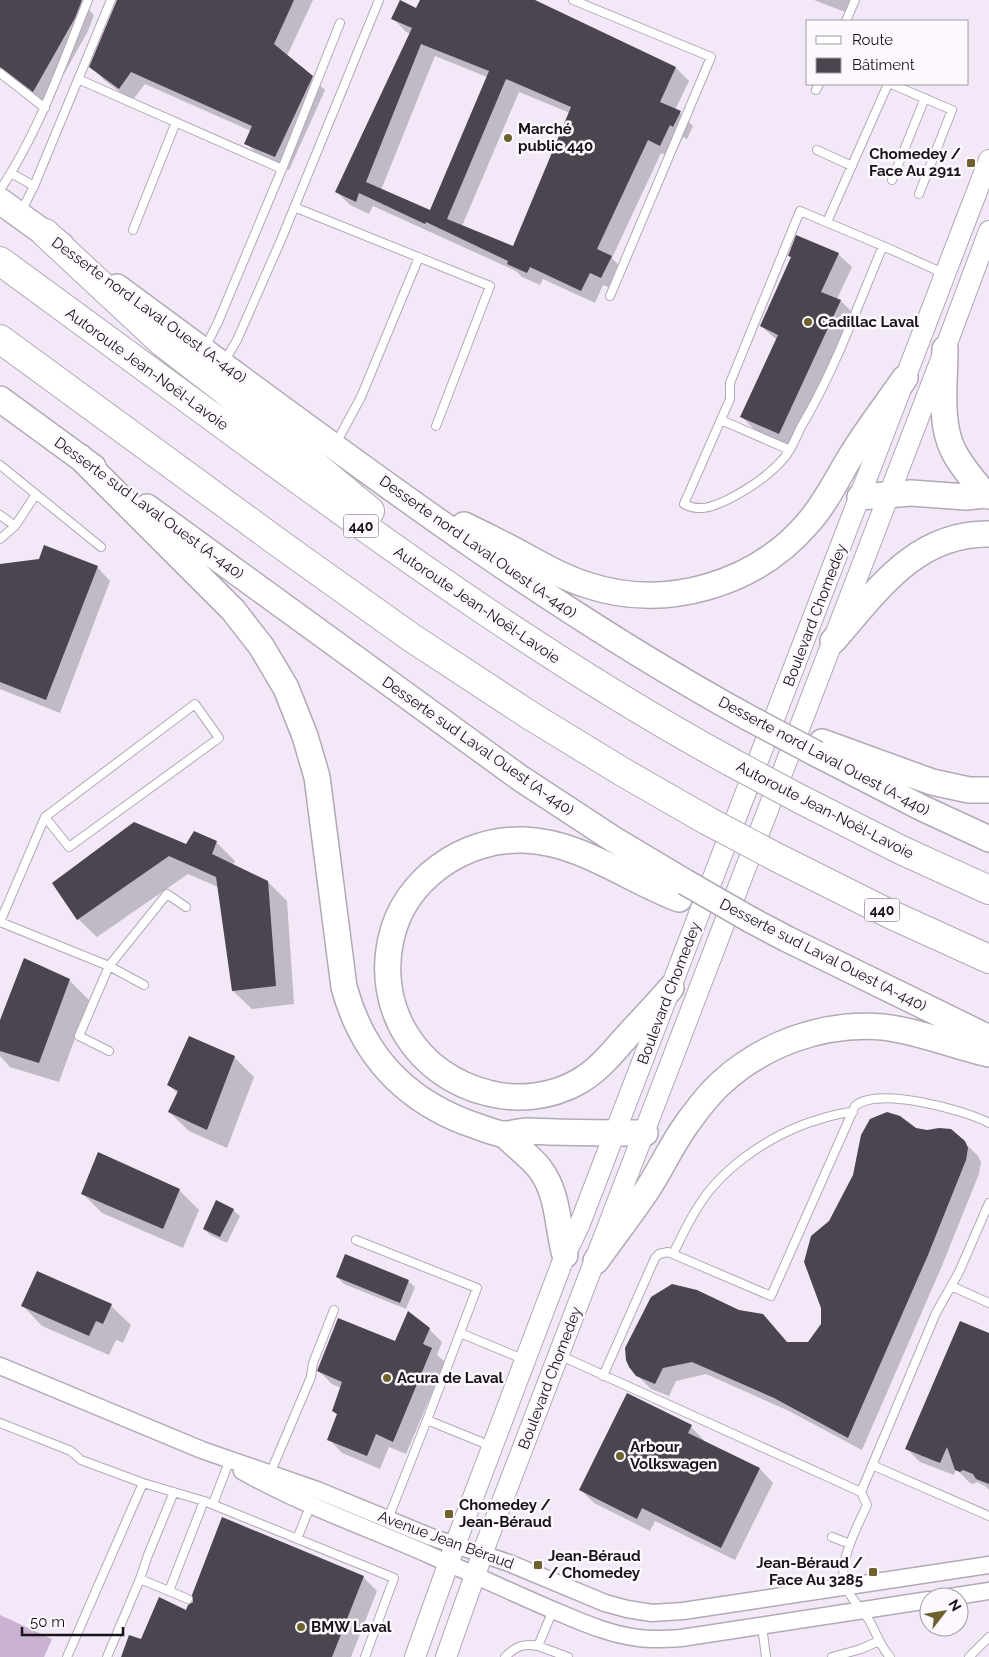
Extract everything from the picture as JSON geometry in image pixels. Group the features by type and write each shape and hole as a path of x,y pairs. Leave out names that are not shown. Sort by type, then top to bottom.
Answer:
{"highway":[{"path":"45,234 162,342 521,636"},
{"name":"Autoroute Jean-Noël-Lavoie","path":"0,261 370,532 521,636 650,716 731,762 901,850 989,890"},
{"name":"440","path":"0,339 352,596 431,651 531,716 708,821 876,908 989,959"},
{"path":"0,357 147,447"}],"main road":[{"name":"Desserte nord Laval Ouest (A-440)","path":"10,208 384,483 482,553 575,614 670,673 749,718 819,748 898,796 989,839"},
{"path":"946,349 944,417 947,434 956,456 987,496"},
{"path":"384,483 542,566 580,583 604,590 631,594 661,595 686,592 716,585 755,567 779,551 800,533 825,500 850,458 905,378"},
{"name":"Desserte sud Laval Ouest (A-440)","path":"0,399 520,778 613,839 682,890 989,1038"},
{"path":"80,457 233,610 261,646 286,688 305,736 315,771 322,811 344,986 356,1022 367,1044 390,1073 420,1098 451,1116 504,1134 534,1162 550,1185 555,1201 558,1226 565,1255"},
{"path":"860,497 911,493 966,497 987,496"},
{"path":"833,641 886,581 916,555 952,538 972,534 989,534"},
{"path":"819,748 932,782 969,790 989,790"},
{"path":"671,988 605,1062 582,1079 566,1088 544,1095 519,1098 507,1097 472,1089 450,1079 429,1064 420,1054 405,1033 394,1010 389,987 388,963 391,938 395,927 405,906 418,886 436,869 454,857 470,849 488,844 522,840 563,847 588,856 666,894 682,890"},
{"path":"596,1261 648,1189 678,1138 703,1103 718,1086 740,1067 771,1049 793,1039 816,1032 868,1026 905,1030 989,1054"},
{"path":"504,1134 520,1131 645,1133"}],"street":[{"name":"Boulevard Chomedey","path":"415,1657 565,1255 579,1226 989,160"},
{"name":"Boulevard Chomedey","path":"446,1657 483,1554 889,494 984,258 989,231"},
{"name":"Avenue Jean Béraud","path":"0,1366 452,1554 483,1554 627,1610 652,1613 684,1611 989,1565"},
{"name":"Avenue Jean Béraud","path":"314,1497 388,1519 452,1554 475,1576 553,1610 608,1632 647,1639 681,1638 919,1601"},
{"path":"969,1594 989,1591"}],"lane":[{"path":"0,190 45,108 88,0"},
{"path":"10,208 34,186 111,0"},
{"path":"340,23 218,322 213,357 230,353 245,322 379,0"},
{"path":"573,0 711,57 610,296"},
{"path":"846,20 855,0"},
{"path":"0,74 45,108"},
{"path":"78,79 282,169"},
{"path":"827,222 889,85"},
{"path":"892,85 952,110 919,194"},
{"path":"892,180 925,98"},
{"path":"133,230 176,122"},
{"path":"817,150 852,166"},
{"path":"11,173 34,186"},
{"path":"294,207 490,286 436,426"},
{"path":"883,246 825,384 790,450 762,479 738,494 718,504 704,508 695,509 684,504 730,398 730,383 800,211 883,246 945,274"},
{"path":"334,446 361,397 419,257"},
{"path":"721,420 790,450"},
{"path":"0,465 100,547"},
{"path":"0,539 15,526 36,494"},
{"path":"0,515 15,526"},
{"path":"45,817 69,846 219,738 195,704 45,817 0,922 109,966 144,985"},
{"path":"109,1051 79,1036 109,966 167,894 186,907"},
{"path":"603,1376 655,1258 659,1254 664,1252 673,1254 771,1296 853,1112 856,1106 865,1100 913,1100 939,1105 989,1123"},
{"path":"673,1254 698,1205 727,1173 753,1151 796,1128 845,1112 853,1112"},
{"path":"861,1492 936,1313 959,1272 989,1203"},
{"path":"356,1240 477,1288 388,1519"},
{"path":"951,1286 989,1303"},
{"path":"268,1479 311,1377 312,1363 334,1310"},
{"path":"460,1333 525,1360"},
{"path":"559,1356 861,1492 866,1504 850,1544 843,1578 846,1587 890,1657"},
{"path":"427,1420 493,1446"},
{"path":"0,1423 71,1452 81,1460 143,1483 213,1504 394,1578 365,1657"},
{"path":"213,1504 230,1462"},
{"path":"872,1465 989,1516"},
{"path":"67,1657 143,1483"},
{"path":"107,1657 174,1492"},
{"path":"297,1539 314,1497"},
{"path":"169,1591 204,1501"},
{"path":"832,1537 850,1544"},
{"path":"140,1579 188,1599"},
{"path":"538,1646 553,1610"},
{"path":"762,1626 766,1657"},
{"path":"971,1656 989,1637"},
{"path":"832,1657 861,1649 879,1641"},
{"path":"505,1657 524,1644 538,1646 568,1657"}],"shaded area":[{"path":"0,1615 52,1639 44,1657 0,1657"}],"building":[{"path":"0,0 82,0 75,18 33,92 0,67"},
{"path":"117,0 294,0 274,44 313,76 275,157 244,144 252,126 131,72 119,89 89,67"},
{"path":"400,0 416,8 420,0 535,0 676,67 660,102 681,111 673,127 670,125 660,146 648,140 597,249 612,256 601,278 590,273 581,291 530,267 527,273 507,264 508,261 359,193 356,202 335,192 412,28 391,19","holes":["421,44 489,71 430,210 366,182","506,79 571,107 513,246 447,219"]},
{"path":"796,235 839,253 821,292 841,300 779,434 740,417 778,335 760,326 791,257 788,256"},
{"path":"44,545 98,566 46,700 0,682 0,564 39,559"},
{"path":"134,822 186,844 194,831 217,841 212,854 268,881 276,986 232,991 216,877 169,856 77,920 52,883"},
{"path":"24,958 70,979 39,1063 0,1051 0,1020"},
{"path":"189,1036 235,1056 207,1130 168,1112 178,1091 167,1085"},
{"path":"887,1112 900,1116 916,1128 927,1130 951,1129 965,1141 968,1148 966,1160 928,1255 848,1438 774,1398 692,1362 663,1368 655,1384 636,1376 626,1360 625,1348 651,1297 672,1284 697,1290 739,1310 763,1314 787,1342 808,1342 821,1324 821,1308 804,1262 811,1236 829,1221 853,1175 861,1135 870,1119"},
{"path":"98,1152 180,1189 163,1229 81,1194"},
{"path":"216,1200 234,1209 220,1237 203,1229"},
{"path":"345,1254 409,1280 400,1303 336,1277"},
{"path":"37,1271 112,1304 103,1324 96,1321 89,1336 21,1306"},
{"path":"408,1311 430,1328 423,1344 432,1348 393,1442 376,1434 367,1456 327,1440 337,1414 332,1411 342,1382 317,1371 338,1318 395,1341"},
{"path":"960,1321 989,1333 989,1484 976,1479 973,1474 963,1470 960,1472 955,1470 947,1447 940,1463 905,1449"},
{"path":"627,1393 692,1425 688,1433 760,1468 721,1548 642,1508 637,1519 579,1490"},
{"path":"222,1517 364,1576 332,1657 121,1657 129,1635 141,1639 159,1597 186,1610 188,1605 193,1602 192,1595"}],"place":[{"name":"Marché public 440","path":"508,138"},
{"name":"Chomedey / Face Au 2911","path":"971,163"},
{"name":"Cadillac Laval","path":"808,322"},
{"name":"Acura de Laval","path":"387,1378"},
{"name":"Arbour Volkswagen","path":"620,1456"},
{"name":"Chomedey / Jean-Béraud","path":"449,1514"},
{"name":"Jean-Béraud / Chomedey","path":"538,1565"},
{"name":"Jean-Béraud / Face Au 3285","path":"873,1572"},
{"name":"BMW Laval","path":"301,1627"}]}
